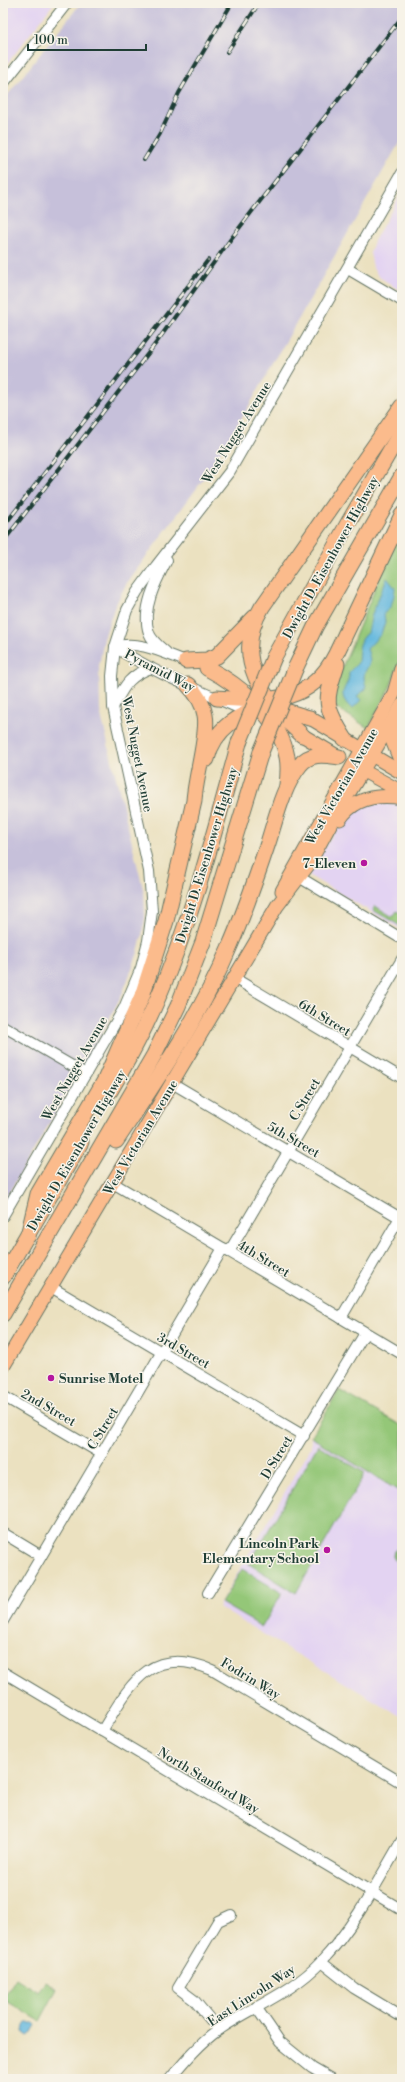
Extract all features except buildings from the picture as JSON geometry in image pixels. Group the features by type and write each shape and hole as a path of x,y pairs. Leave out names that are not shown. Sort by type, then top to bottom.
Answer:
{"highway":[{"path":"186,661 207,660 218,656 257,615 402,406"},
{"name":"Dwight D. Eisenhower Highway","path":"3,1277 28,1236 130,1055 157,1000 194,899 239,743 274,657 343,532 402,430"},
{"name":"Dwight D. Eisenhower Highway","path":"3,1314 68,1205 154,1055 178,1006 203,942 262,752 296,667 315,627 402,476"},
{"path":"28,1236 38,1194 105,1080 142,996 164,929 194,801 214,741 229,723 264,706 296,694 314,683 328,669 402,515"},
{"path":"257,615 250,635 249,650 254,675 264,706 282,740 287,758 286,792"},
{"path":"345,635 329,687 327,703 332,719 345,739"},
{"path":"207,668 230,681 302,735"},
{"path":"188,685 200,701 206,722 195,782 194,801"},
{"path":"217,698 264,706 310,718"},
{"path":"68,1205 97,1169 119,1136 202,1004 244,913 286,792 297,769 307,759 322,755 339,757"}],"main road":[{"name":"West Victorian Avenue","path":"296,876 367,752 394,693 402,665"},
{"name":"West Victorian Avenue","path":"367,752 392,724 402,705"},
{"path":"310,718 402,773"},
{"path":"392,724 392,740 402,766"},
{"path":"302,735 402,792"},
{"name":"West Victorian Avenue","path":"3,1368 277,906 282,889 296,876 318,849 358,768"},
{"path":"318,849 344,813 358,802 374,796 402,798"}],"street":[{"path":"3,84 67,3"},
{"name":"West Nugget Avenue","path":"3,1216 86,1074 130,995 145,955 151,926 152,898 149,871 113,708 112,676 115,647 127,610 137,592 238,459 402,173"},
{"path":"348,269 402,301"},
{"path":"167,653 156,644 149,632 148,613 157,579 178,539"},
{"name":"Pyramid Way","path":"115,647 125,644 132,644 167,653 207,668"},
{"name":"Pyramid Way","path":"115,647 151,668 217,698"},
{"path":"113,708 129,680 135,675 151,668"},
{"path":"296,876 402,939"},
{"name":"C Street","path":"3,1621 162,1352 288,1152 402,959"},
{"name":"6th Street","path":"234,978 402,1078"},
{"path":"3,1026 86,1074"},
{"name":"5th Street","path":"172,1083 401,1217"},
{"name":"4th Street","path":"113,1183 402,1354"},
{"path":"340,1318 401,1217"},
{"name":"3rd Street","path":"51,1287 304,1436"},
{"name":"D Street","path":"208,1593 365,1333"},
{"name":"2nd Street","path":"3,1396 102,1454"},
{"path":"3,1533 41,1556"},
{"name":"Fodrin Way","path":"102,1731 128,1688 138,1676 166,1662 182,1661 197,1664 212,1670 402,1783"},
{"name":"North Stanford Way","path":"3,1672 402,1910"},
{"name":"East Lincoln Way","path":"170,2079 188,2057 219,2030 288,1989 321,1962 355,1917 402,1840"},
{"path":"219,2030 194,2000 178,1988 218,1921 231,1915"},
{"path":"321,1962 354,1988 402,2017"},
{"path":"256,2007 280,2042 312,2068 331,2079"}],"shaded area":[{"path":"3,3 54,3 3,69"},
{"path":"81,3 402,3 402,138 246,411 202,481 126,584 114,608 104,638 99,666 100,711 144,893 145,918 142,936 137,955 123,992 101,1035 3,1203 3,101"},
{"path":"402,192 402,292 378,276 373,267 370,253 374,241"},
{"path":"369,801 402,803 402,930 308,875 320,853 342,822"},
{"name":"Lincoln Park Elementary School","path":"311,1437 402,1493 402,1717 218,1607 311,1447"}],"green space":[{"path":"402,531 402,655 390,687 368,728 334,706 334,687 389,555"},
{"path":"375,906 393,917 397,911 402,915 402,927 373,910"},
{"path":"339,1390 402,1426 402,1493 311,1437"},
{"path":"318,1445 365,1473 296,1593 249,1564"},
{"path":"397,1549 402,1549 402,1562 396,1562 393,1556 394,1551"},
{"path":"242,1569 282,1593 262,1627 221,1603"},
{"path":"16,1978 38,1992 45,1981 57,1989 40,2021 3,1999"}],"water":[{"path":"387,578 395,588 393,599 391,606 384,613 385,622 381,634 367,649 370,663 364,677 366,689 357,696 361,700 352,709 346,703 343,694 344,690 349,678 349,672 358,663 362,639 368,633 372,614"},
{"path":"26,2023 34,2023 36,2025 31,2034 28,2036 23,2032"}],"railway":[{"path":"144,160 160,134 179,93 232,3"},
{"path":"227,52 259,3"},
{"path":"3,542 156,343 230,240 402,17"},
{"path":"3,527 208,260"}],"place":[{"name":"7-Eleven","path":"364,863"},
{"name":"Sunrise Motel","path":"51,1378"},
{"name":"Lincoln Park Elementary School","path":"327,1550"}]}
